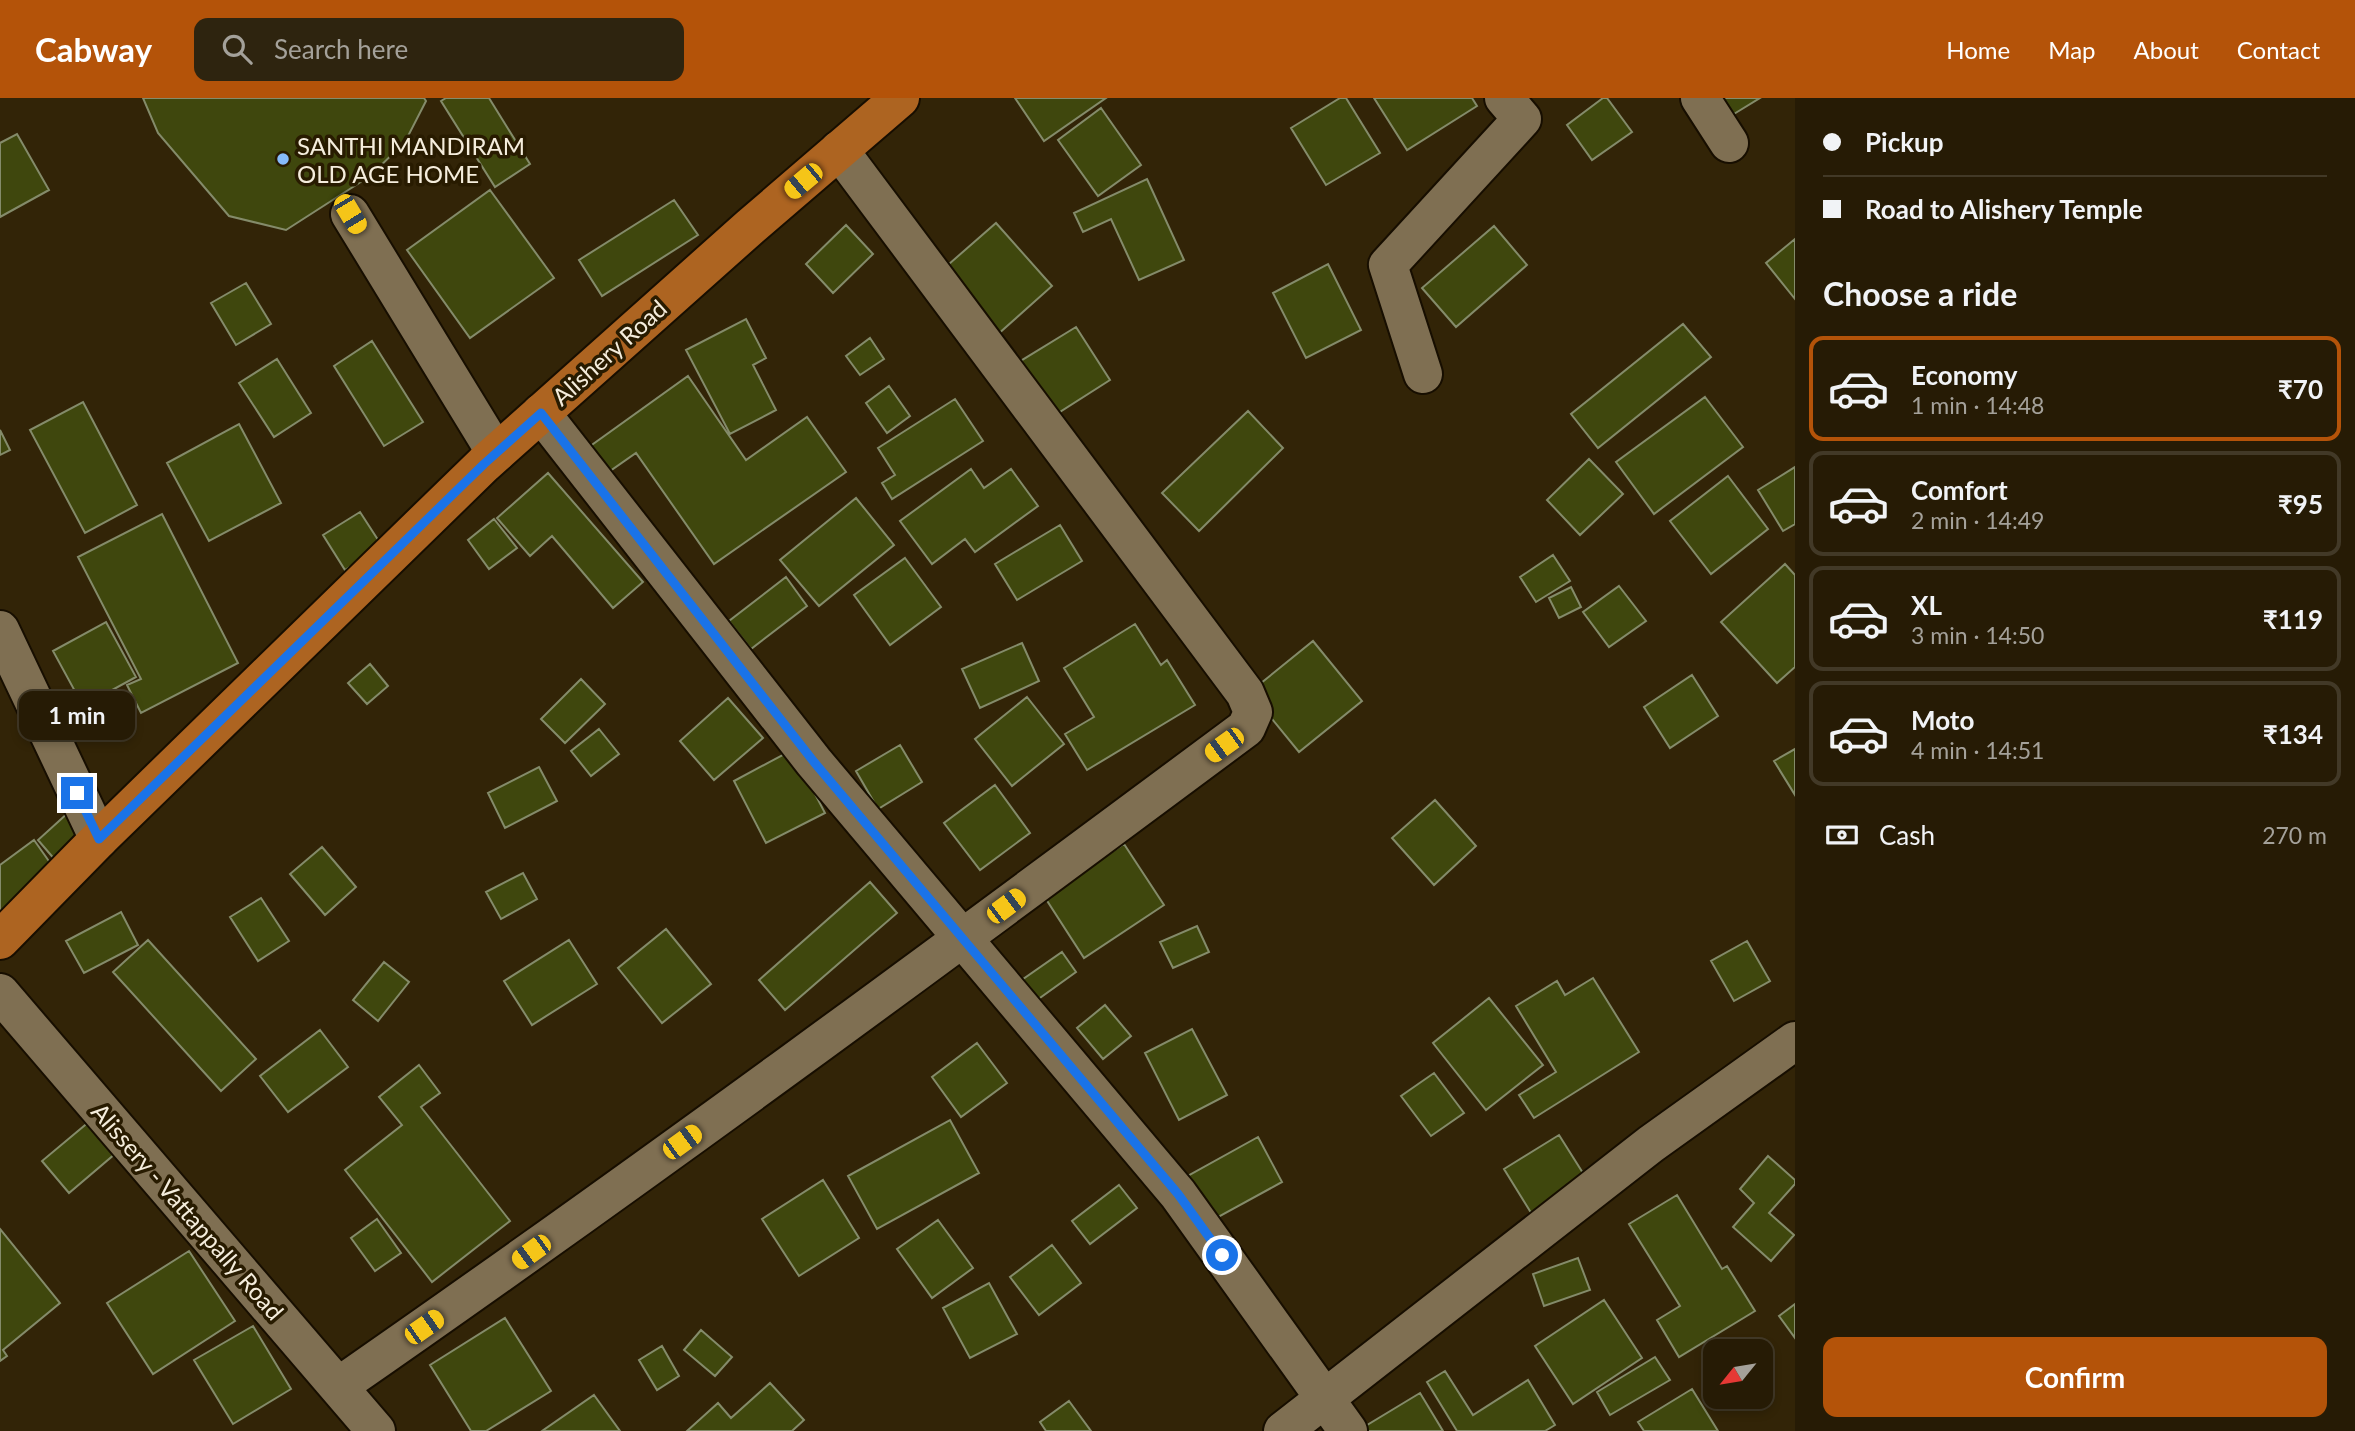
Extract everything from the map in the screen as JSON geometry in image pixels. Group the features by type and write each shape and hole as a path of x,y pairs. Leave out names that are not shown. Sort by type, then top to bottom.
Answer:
{"main road":[{"name":"Alishery Road","path":"0,940 99,839 496,453 750,227 900,98"}],"street":[{"path":"1423,374 1388,265 1521,119 1504,98"},
{"path":"1700,98 1729,143"},
{"path":"339,1386 509,1268 962,939 1246,728 1253,712 1237,682 839,150"},
{"path":"350,214 496,453"},
{"path":"541,413 814,762 1178,1194 1348,1431"},
{"path":"0,630 99,839"},
{"name":"Alissery - Vattappally Road","path":"0,993 376,1431"},
{"path":"1283,1431 1651,1144 1795,1041"}],"building":[{"name":"SANTHI MANDIRAM OLD AGE HOME","path":"143,98 424,98 426,101 405,142 370,176 286,230 229,216 158,133"},
{"path":"446,98 489,98 530,164 495,187 441,101"},
{"path":"1015,98 1106,98 1044,141"},
{"path":"1340,98 1346,98 1380,153 1326,185 1291,128"},
{"path":"1374,98 1472,98 1477,106 1407,150"},
{"path":"1603,98 1607,98 1632,132 1592,160 1567,125"},
{"path":"1717,98 1760,98 1729,117"},
{"path":"1101,108 1141,165 1098,196 1058,140"},
{"path":"17,134 49,190 0,217 0,143"},
{"path":"1147,179 1184,260 1139,280 1111,219 1083,232 1074,213"},
{"path":"490,190 554,278 470,338 407,250"},
{"path":"674,200 698,235 602,296 579,260"},
{"path":"996,223 1052,286 997,335 941,271"},
{"path":"846,225 873,254 833,293 806,264"},
{"path":"1494,226 1527,265 1456,327 1422,288"},
{"path":"1795,239 1795,299 1766,263"},
{"path":"1328,264 1361,330 1306,358 1273,293"},
{"path":"246,283 271,324 236,345 211,303"},
{"path":"746,319 766,358 753,365 776,410 730,434 686,350"},
{"path":"1683,324 1711,357 1598,448 1571,414"},
{"path":"1076,327 1110,380 1044,422 1009,368"},
{"path":"870,338 884,359 860,375 846,356"},
{"path":"372,341 423,422 384,446 334,366"},
{"path":"277,359 311,413 274,437 239,383"},
{"path":"688,376 746,460 807,417 846,472 714,564 636,453 600,478 582,452"},
{"path":"889,386 910,416 887,433 866,403"},
{"path":"1705,397 1743,447 1654,514 1616,462"},
{"path":"955,399 983,441 892,499 882,483 895,475 878,448"},
{"path":"83,402 137,505 85,533 30,430"},
{"path":"1248,411 1283,448 1199,531 1162,493"},
{"path":"239,424 281,503 209,541 167,463"},
{"path":"0,430 10,450 0,455"},
{"path":"1589,459 1623,494 1580,535 1547,500"},
{"path":"1795,467 1795,524 1783,531 1758,490"},
{"path":"971,469 984,488 1011,469 1038,506 975,552 965,539 932,564 900,521"},
{"path":"548,473 643,582 613,608 552,536 530,556 497,518"},
{"path":"1728,476 1768,529 1711,574 1670,521"},
{"path":"856,498 894,545 819,606 780,560"},
{"path":"360,512 382,546 345,570 323,535"},
{"path":"162,514 238,663 141,713 127,685 141,679 78,557"},
{"path":"494,519 517,548 489,569 468,540"},
{"path":"1060,525 1082,561 1017,600 995,564"},
{"path":"1553,555 1570,581 1536,602 1520,577"},
{"path":"905,558 941,607 890,645 854,595"},
{"path":"1785,564 1795,575 1795,667 1777,683 1721,622"},
{"path":"786,577 807,606 751,649 729,621"},
{"path":"1619,586 1646,621 1609,647 1583,612"},
{"path":"1571,587 1581,607 1559,618 1549,598"},
{"path":"106,622 136,677 83,706 53,651"},
{"path":"1135,624 1161,665 1167,660 1195,705 1087,770 1065,734 1094,717 1064,668"},
{"path":"1313,641 1362,701 1299,752 1250,692"},
{"path":"1022,643 1039,681 980,708 962,669"},
{"path":"370,664 388,686 367,704 348,683"},
{"path":"1692,675 1718,716 1670,748 1644,707"},
{"path":"581,679 605,704 565,743 541,719"},
{"path":"1027,697 1064,744 1012,786 975,739"},
{"path":"728,698 763,738 714,780 680,741"},
{"path":"599,729 619,754 591,776 571,751"},
{"path":"900,745 922,782 878,809 856,771"},
{"path":"1795,749 1795,795 1774,761"},
{"path":"792,750 825,813 766,843 734,781"},
{"path":"539,767 557,801 505,828 488,793"},
{"path":"995,785 1030,833 980,870 944,823"},
{"path":"1435,800 1476,846 1434,885 1392,838"},
{"path":"69,812 88,833 56,861 38,840"},
{"path":"34,840 58,874 0,918 0,865"},
{"path":"1124,844 1164,905 1084,958 1044,896"},
{"path":"322,847 356,887 325,915 290,874"},
{"path":"523,873 537,899 501,919 486,892"},
{"path":"870,882 897,913 785,1010 759,980"},
{"path":"261,898 289,941 258,961 230,917"},
{"path":"121,912 138,945 84,973 66,941"},
{"path":"1197,926 1209,952 1173,968 1160,942"},
{"path":"666,929 711,984 662,1023 618,968"},
{"path":"148,940 256,1059 221,1091 113,972"},
{"path":"569,940 597,984 532,1025 504,981"},
{"path":"1747,941 1770,981 1734,1001 1711,961"},
{"path":"1062,952 1076,972 1030,1005 1016,984"},
{"path":"384,962 409,982 378,1021 353,1000"},
{"path":"1593,978 1639,1052 1534,1118 1519,1095 1556,1072 1516,1006 1557,981 1565,995"},
{"path":"1489,998 1543,1065 1486,1110 1433,1043"},
{"path":"1105,1005 1131,1036 1103,1059 1077,1028"},
{"path":"1192,1029 1227,1095 1179,1120 1145,1053"},
{"path":"320,1030 348,1067 288,1112 260,1076"},
{"path":"977,1043 1007,1083 961,1117 932,1077"},
{"path":"419,1065 440,1093 421,1107 510,1221 432,1282 345,1170 402,1125 379,1097"},
{"path":"1434,1073 1464,1113 1431,1136 1401,1096"},
{"path":"950,1120 979,1173 877,1229 848,1176"},
{"path":"90,1121 116,1153 69,1193 42,1161"},
{"path":"1559,1135 1593,1189 1538,1224 1504,1169"},
{"path":"1258,1137 1282,1182 1211,1221 1186,1177"},
{"path":"1768,1156 1795,1180 1795,1184 1769,1213 1794,1235 1771,1261 1733,1227 1754,1203 1740,1189"},
{"path":"823,1180 859,1238 799,1276 762,1219"},
{"path":"1119,1185 1137,1208 1090,1244 1072,1221"},
{"path":"1677,1195 1722,1269 1727,1266 1755,1311 1709,1339 1703,1339 1703,1342 1679,1357 1657,1320 1680,1306 1629,1224"},
{"path":"377,1219 401,1253 375,1271 351,1238"},
{"path":"938,1220 973,1268 932,1298 897,1249"},
{"path":"0,1229 60,1303 3,1350 7,1356 0,1361"},
{"path":"1052,1245 1081,1283 1039,1315 1010,1277"},
{"path":"189,1251 235,1321 153,1374 107,1303"},
{"path":"1578,1258 1590,1290 1544,1306 1533,1274"},
{"path":"989,1283 1017,1334 970,1358 943,1308"},
{"path":"1604,1300 1642,1358 1573,1404 1535,1346"},
{"path":"1795,1304 1795,1338 1779,1316"},
{"path":"505,1318 551,1391 486,1431 471,1431 430,1365"},
{"path":"253,1326 291,1389 233,1424 194,1360"},
{"path":"701,1330 732,1357 715,1376 684,1350"},
{"path":"662,1346 679,1376 657,1390 639,1360"},
{"path":"1655,1357 1670,1380 1610,1415 1597,1392"},
{"path":"1445,1371 1473,1415 1528,1380 1555,1425 1545,1431 1457,1431 1427,1382"},
{"path":"770,1383 804,1420 792,1431 687,1431 718,1403 731,1418"},
{"path":"1692,1389 1718,1431 1644,1431 1638,1422"},
{"path":"1420,1393 1443,1431 1359,1430"},
{"path":"594,1395 620,1431 542,1431"},
{"path":"1069,1401 1091,1431 1046,1431 1040,1422"}],"place":[{"name":"SANTHI MANDIRAM OLD AGE HOME","path":"283,159"}],"route":[{"path":"77,793 99,839 484,464 541,413 814,762 1178,1194 1222,1255"}]}
